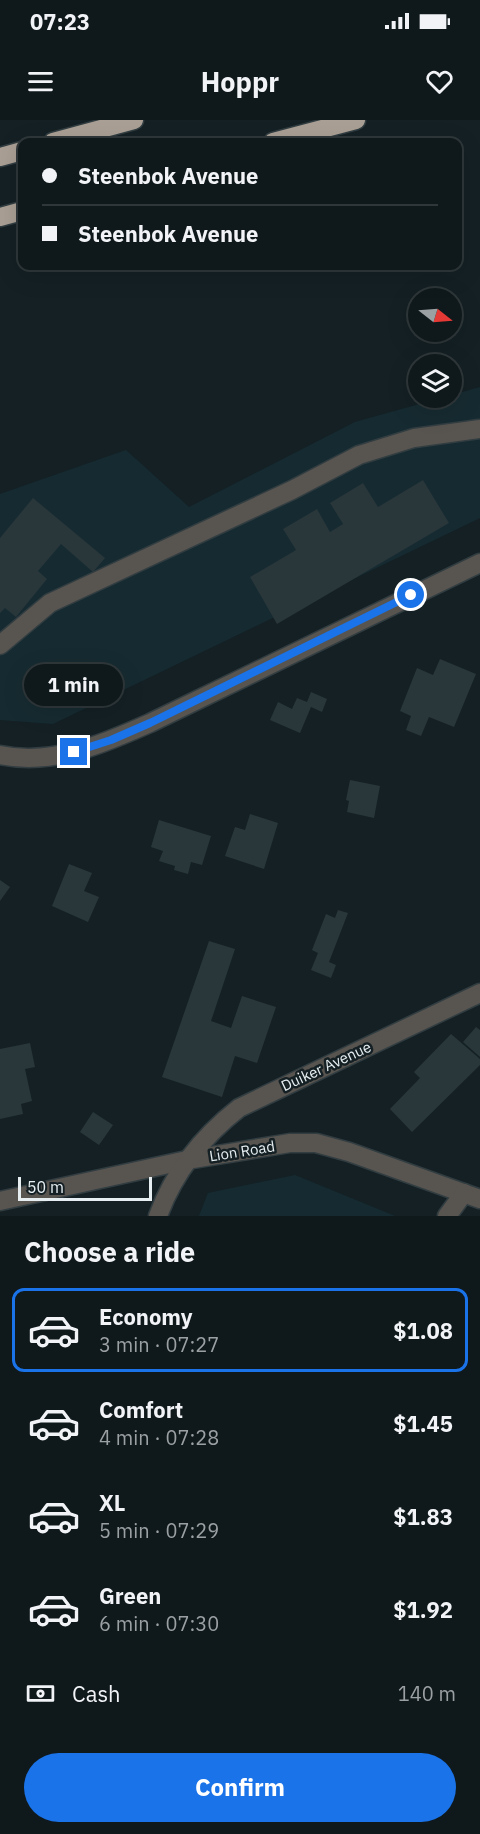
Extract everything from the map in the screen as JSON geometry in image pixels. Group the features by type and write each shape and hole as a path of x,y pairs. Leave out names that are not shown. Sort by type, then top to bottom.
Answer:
{"highway":[{"path":"68,138 134,120"},
{"path":"288,138 356,120"},
{"path":"0,157 18,152"},
{"path":"0,217 18,212"}],"street":[{"path":"0,645 50,603 292,490 359,455 414,438 480,429"},
{"path":"0,755 47,758 111,740 480,562"},
{"name":"Duiker Avenue","path":"158,1216 164,1200 187,1160 217,1126 239,1108 480,993"},
{"name":"Lion Road","path":"0,1201 187,1160 290,1143 316,1143 349,1152 472,1196"},
{"path":"447,1216 472,1196"}],"shaded area":[{"path":"480,387 480,518 53,724 0,720 0,494 126,450 189,507 355,422 408,407 462,408 462,392"},
{"path":"295,1175 395,1216 199,1216 208,1193"}],"building":[{"path":"423,480 449,523 277,624 250,577 296,550 283,529 317,509 330,532 343,524 330,503 363,483 378,507"},
{"path":"33,498 105,558 93,572 61,544 38,571 47,579 16,617 5,608 0,613 0,538"},
{"path":"440,659 476,674 454,727 429,717 421,736 406,730 411,716 400,711 417,668 433,675"},
{"path":"311,692 327,699 322,712 311,707 300,733 270,720 278,702 292,709 297,698 307,702"},
{"path":"350,780 380,786 374,818 347,812 349,801 346,800"},
{"path":"250,814 278,823 264,869 225,856 235,827 245,830"},
{"path":"159,820 211,836 202,865 191,862 188,874 174,870 175,866 159,861 163,851 151,847"},
{"path":"69,864 92,873 84,891 99,897 88,922 52,906"},
{"path":"0,880 10,887 0,901"},
{"path":"338,910 348,913 329,962 336,965 331,978 311,970 318,953 312,950 326,914 335,918"},
{"path":"209,941 235,949 211,1021 231,1028 242,996 276,1007 257,1063 235,1056 222,1097 162,1077"},
{"path":"476,1027 480,1030 480,1057 463,1042"},
{"path":"451,1034 480,1059 480,1065 412,1132 390,1109 420,1078 414,1072"},
{"path":"30,1043 35,1067 25,1069 32,1101 21,1104 23,1114 0,1119 0,1049"},
{"path":"93,1112 113,1125 99,1145 80,1132"}],"route":[{"path":"74,752 111,740 150,723 411,595"}]}
